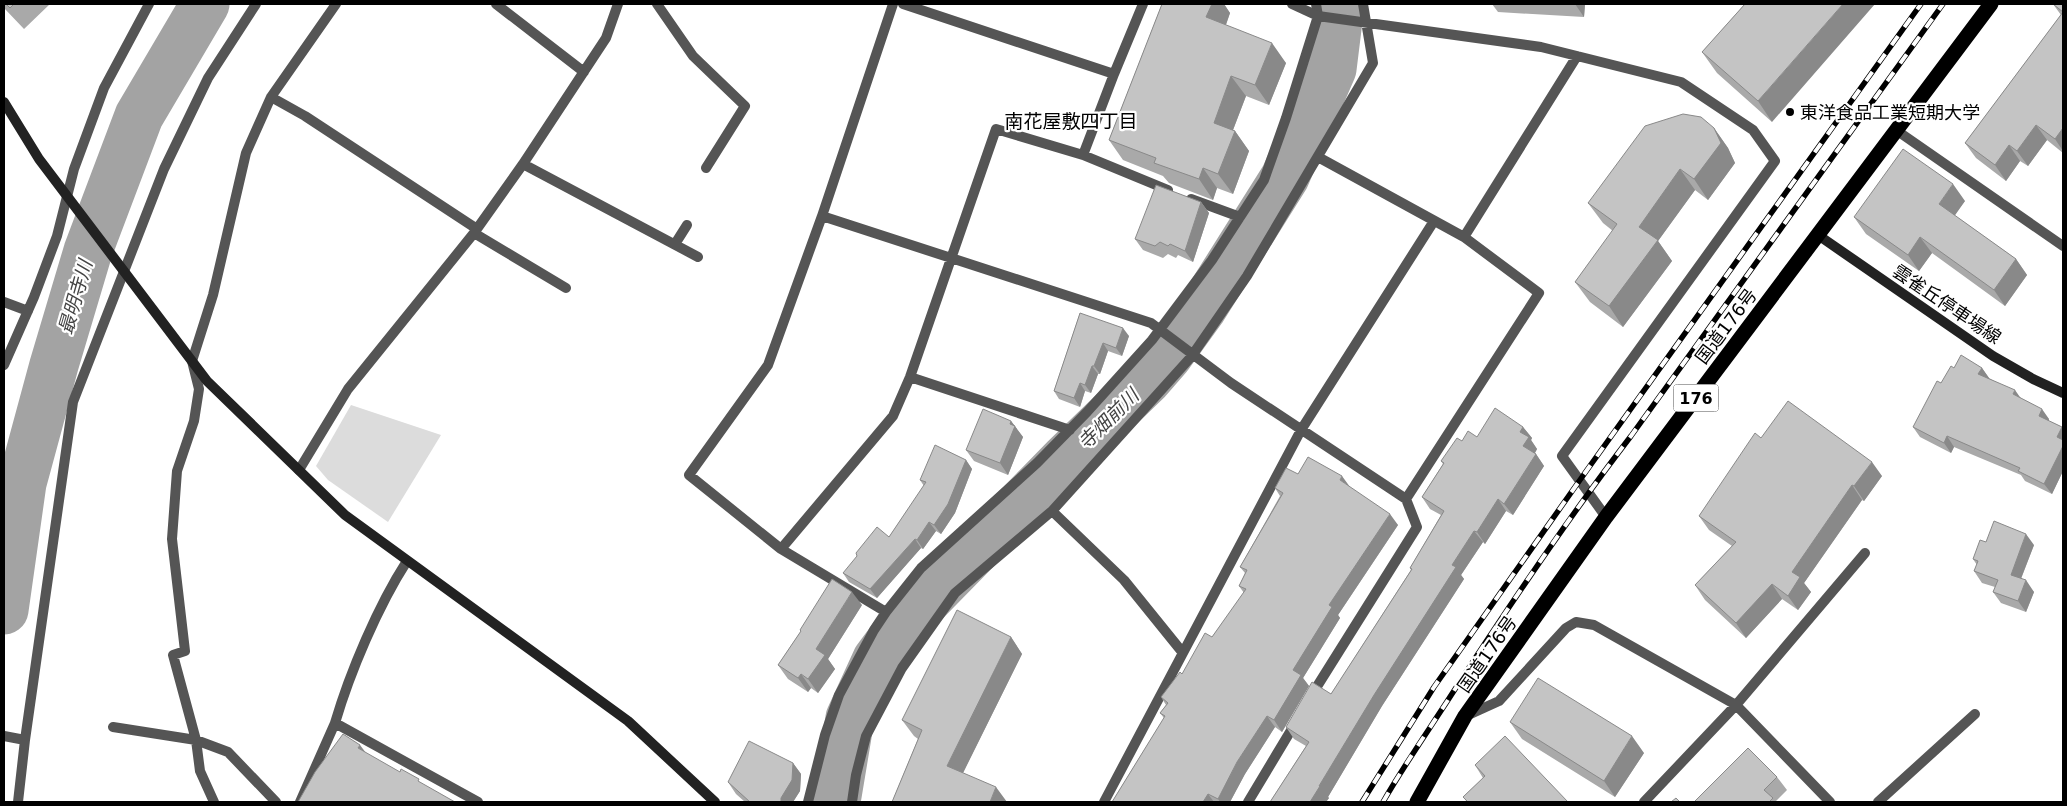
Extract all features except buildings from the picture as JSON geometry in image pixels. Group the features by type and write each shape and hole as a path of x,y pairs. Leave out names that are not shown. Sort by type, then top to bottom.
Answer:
{"highway":[{"name":"国道176号","path":"1420,801 1466,716 1606,517 1991,4"}],"street":[{"path":"4,365 28,311 57,236 70,199 74,169 104,88 149,4"},
{"path":"18,802 22,739 73,402 164,169 208,78 256,4"},
{"path":"214,802 200,771 196,740 174,655 185,651 172,539 177,471 194,421 199,389 192,361 213,295 246,154 271,97 336,4"},
{"path":"496,4 584,72"},
{"path":"299,470 348,389 475,231 523,164 606,38 618,4"},
{"path":"657,4 693,56 745,106 706,168"},
{"path":"886,612 781,549 689,475 768,365 822,216 893,4"},
{"path":"903,4 1114,74"},
{"path":"1083,155 1143,4"},
{"path":"1292,4 1322,17 1541,47 1681,82 1753,130 1775,161 1562,456 1606,517"},
{"path":"808,802 825,735 839,695 874,630 886,612 921,568 1037,463 1070,430 1161,330 1212,260 1264,180 1322,17 1316,4"},
{"path":"852,802 856,775 866,736 902,668 955,593 1052,511 1191,353 1247,276 1373,63 1363,4"},
{"path":"1464,237 1577,56"},
{"path":"271,97 305,116 475,231 566,288"},
{"path":"4,102 39,159 207,382 345,515 628,721 716,802"},
{"path":"781,549 893,416 910,377 996,129 1083,155 1179,195 1240,217"},
{"path":"1896,130 2063,246"},
{"path":"1318,157 1464,237 1539,293 1406,499"},
{"path":"523,164 698,257"},
{"path":"822,216 1151,322 1231,383 1406,499 1418,526 1248,802"},
{"path":"1104,802 1301,430 1434,221"},
{"path":"675,244 687,226"},
{"name":"雲雀丘停車場線","path":"1818,235 1993,356 2033,379 2063,393"},
{"path":"4,302 28,311"},
{"path":"910,377 1070,430"},
{"path":"1052,511 1124,580 1183,654"},
{"path":"1644,802 1736,705 1865,553"},
{"path":"300,802 335,723 363,648 396,577 407,561"},
{"path":"1466,716 1499,701 1566,628 1576,622 1594,624 1736,705 1830,802"},
{"path":"1878,802 1975,714"},
{"path":"335,723 478,802"},
{"path":"113,727 196,740 228,752 276,802"},
{"path":"4,736 22,739"}],"shaded area":[{"path":"351,405 441,435 388,522 328,480 316,466"}],"waterway":[{"name":"最明寺川","path":"4,610 22,483 54,365 88,251 139,116 205,4"},
{"name":"寺畑前川","path":"836,802 850,718 877,659 903,624 1065,459 1148,379 1168,356 1202,309 1285,177 1332,69 1340,4"}],"railway":[{"path":"1362,802 1434,687 1921,4"},
{"path":"1383,802 1492,633 1560,533 1943,4"}],"place":[{"name":"東洋食品工業短期大学","path":"1790,112"}],"district":[{"name":"南花屋敷四丁目","path":"1071,121"}]}
